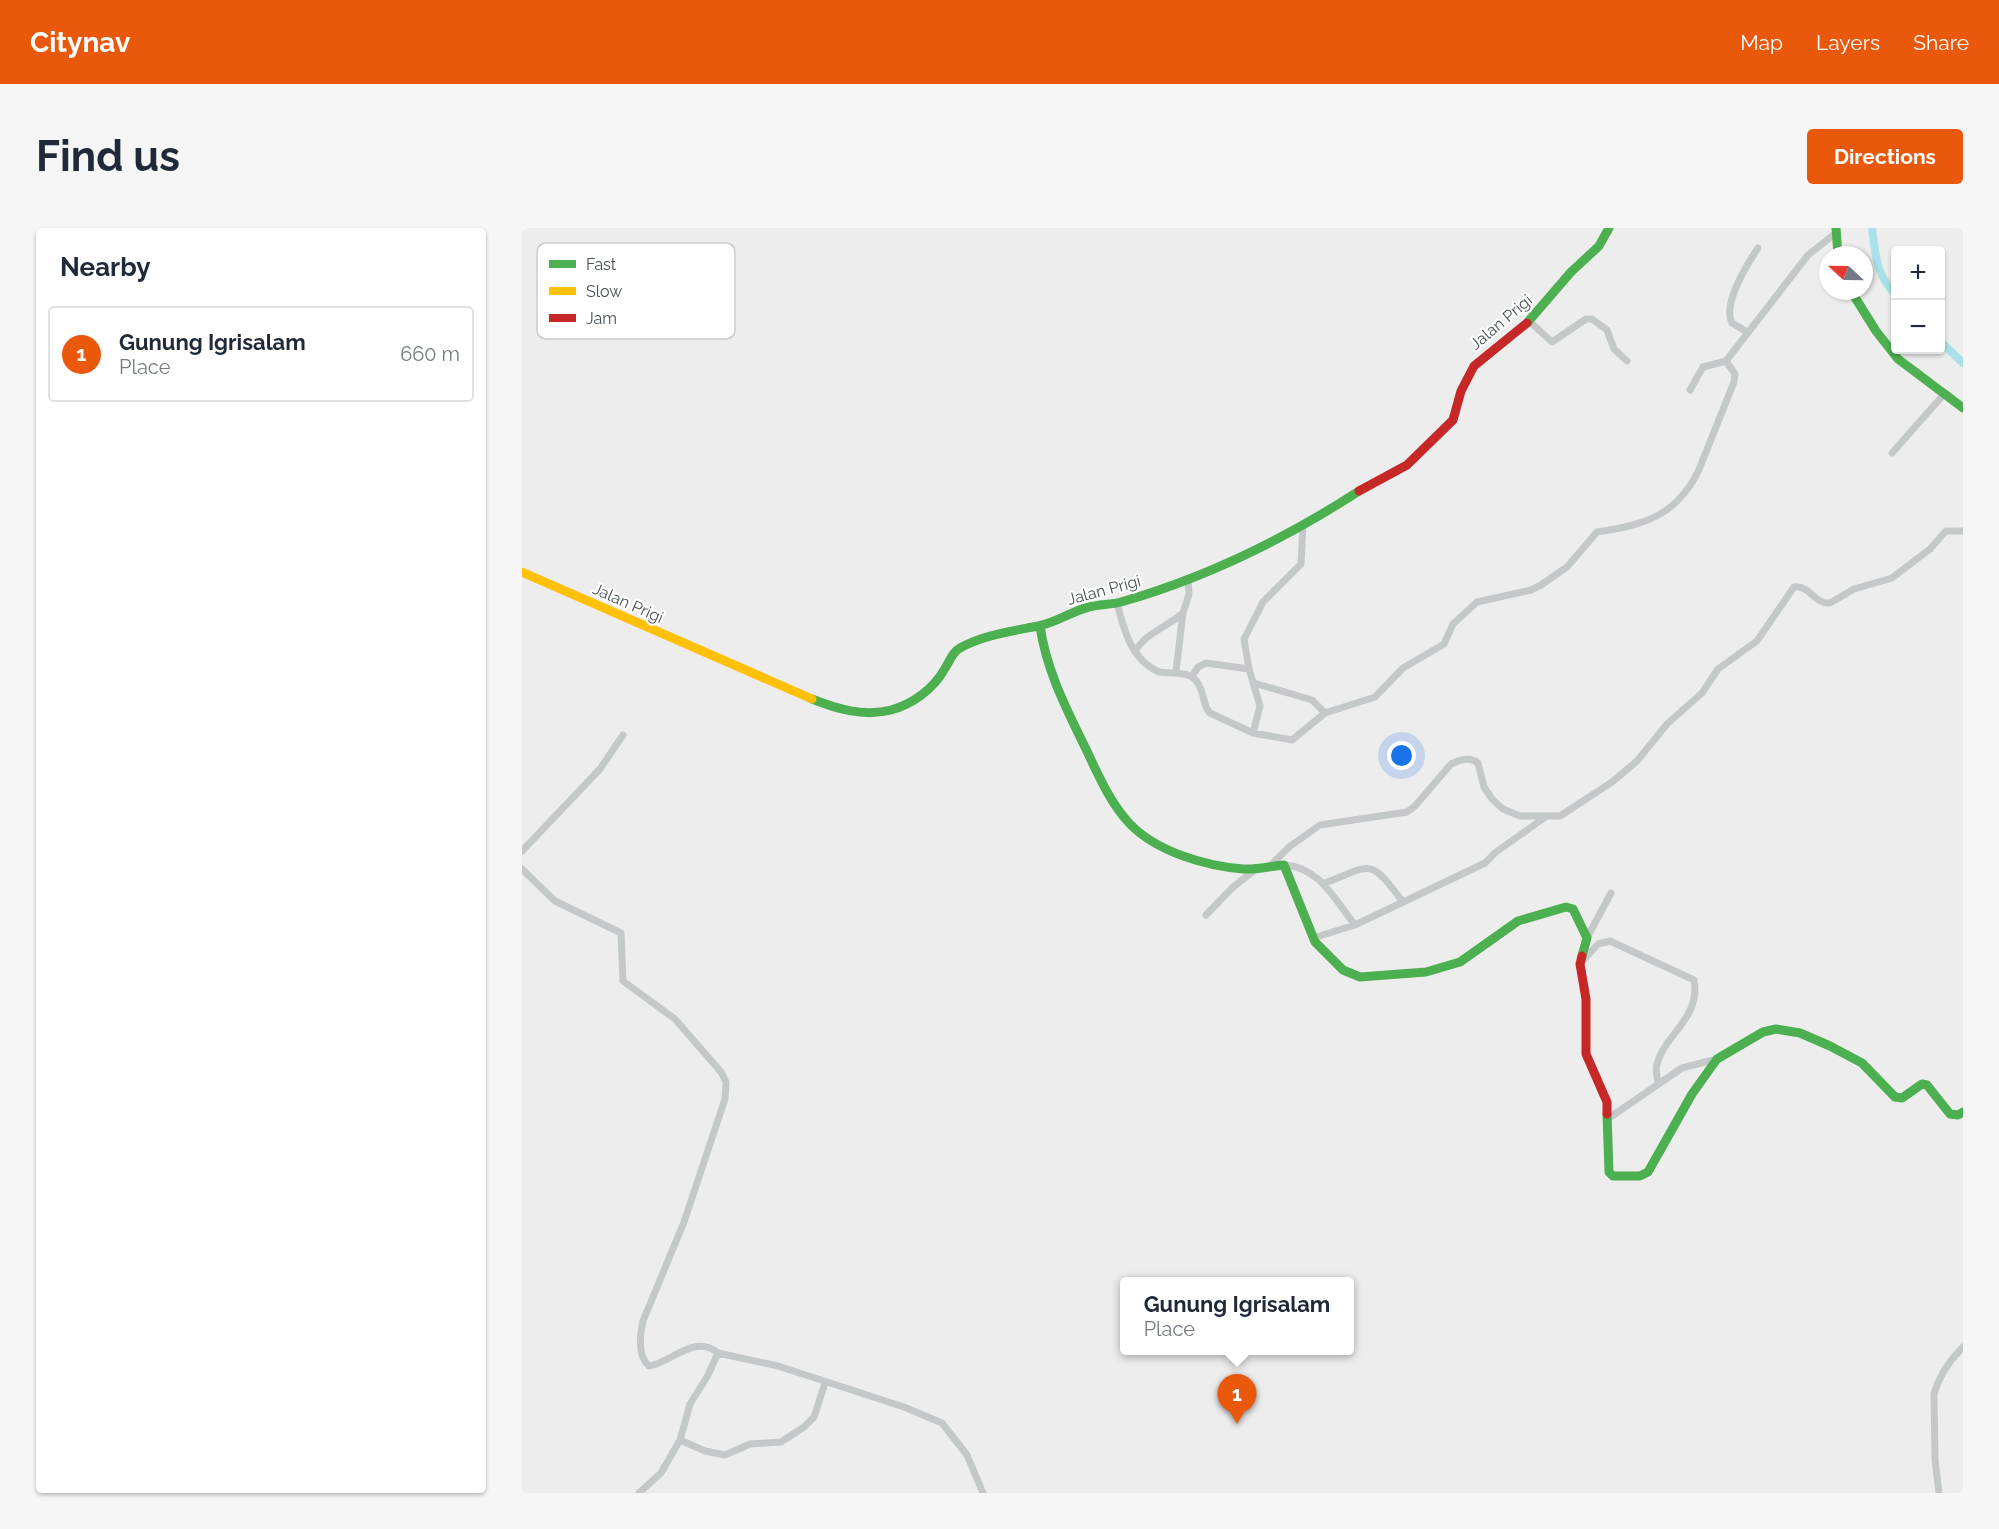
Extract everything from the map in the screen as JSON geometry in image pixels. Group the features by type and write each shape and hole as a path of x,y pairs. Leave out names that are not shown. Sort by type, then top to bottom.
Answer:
{"street":[{"name":"Jalan Prigi","path":"522,572 800,694 853,713 878,714 896,710 913,700 942,675 953,653 959,648 1016,629 1040,626 1088,607 1117,603 1188,579 1248,555 1303,525 1376,480 1407,465 1453,420 1463,385 1474,366 1529,321 1571,272 1599,246 1609,228"},
{"path":"1836,230 1837,246"},
{"path":"1690,390 1703,368 1726,361 1808,255 1836,230"},
{"path":"1747,332 1732,323 1730,315 1738,279 1758,248"},
{"path":"1857,300 1876,331 1898,359 1963,408"},
{"path":"1529,321 1552,342 1586,319 1596,320 1607,330 1614,349 1627,361"},
{"path":"1117,603 1127,639 1135,652 1153,669 1176,671 1192,676 1199,683 1206,709 1210,713 1252,733 1292,740 1325,713 1375,698 1403,668 1444,644 1453,624 1477,602 1531,590 1567,567 1597,532 1617,530 1655,517 1674,506 1694,479 1734,382 1735,374 1726,361"},
{"path":"1892,453 1945,393"},
{"path":"1252,733 1260,706 1249,669 1244,639 1263,602 1301,564 1303,525"},
{"path":"1269,867 1289,847 1320,825 1407,812 1415,806 1451,764 1459,760 1474,760 1478,763 1484,787 1492,800 1503,808 1520,816 1544,818 1560,816 1612,782 1637,761 1667,724 1702,693 1718,669 1757,641 1794,586 1803,587 1817,601 1830,603 1854,589 1892,578 1930,549 1946,531 1963,531"},
{"path":"1176,671 1183,613 1189,594 1188,579"},
{"path":"1135,652 1146,637 1160,631 1183,613"},
{"path":"1040,626 1048,659 1070,718 1108,791 1131,826 1166,847 1210,864 1256,870 1284,865 1305,868 1325,883 1355,925"},
{"path":"1192,676 1198,667 1206,663 1249,669"},
{"path":"1254,683 1312,700 1325,713"},
{"path":"522,851 600,769 623,735"},
{"path":"1313,938 1355,925 1485,863 1496,852 1544,818"},
{"path":"1284,865 1313,938 1324,953 1343,970 1370,978 1426,972 1460,962 1518,921 1566,907 1573,909 1587,938"},
{"path":"1325,883 1348,872 1367,867 1380,872 1402,902"},
{"path":"522,869 555,901 621,933 623,981 675,1019 721,1072 726,1082 725,1099 684,1222 643,1321 639,1336 645,1362 649,1366 685,1348 710,1348 718,1353 778,1366 904,1407 942,1423 967,1455 983,1493"},
{"path":"1206,915 1256,870"},
{"path":"1611,893 1587,938 1581,964 1586,999 1586,1054 1607,1102 1610,1174 1617,1178 1645,1174 1651,1168 1692,1094 1717,1059"},
{"path":"1581,964 1601,942 1610,941 1694,980 1695,993 1691,1008 1657,1063 1658,1082"},
{"path":"1609,1118 1658,1082 1682,1068 1717,1059 1763,1032 1776,1029 1800,1033 1862,1063 1895,1097 1902,1098 1922,1084 1927,1085 1950,1114 1958,1115 1963,1112"},
{"path":"1940,1493 1935,1460 1934,1394 1936,1384 1963,1347"},
{"path":"639,1493 661,1473 680,1440 690,1404 707,1377 718,1353"},
{"path":"680,1440 705,1451 725,1455 750,1444 781,1442 804,1427 814,1417 825,1383"}],"waterway":[{"path":"1872,228 1880,272 1891,289"},
{"path":"1945,346 1963,363"}],"traffic: fast":[{"path":"1527,323 1571,272 1599,246 1609,228"},
{"path":"1836,228 1837,246"},
{"path":"1857,300 1876,331 1898,359 1963,408"},
{"path":"812,699 841,709 871,713 899,707 915,700 928,689 960,648 998,634 1058,620 1093,606 1121,602 1214,569 1273,541 1359,491"},
{"path":"1040,626 1056,685 1098,774 1122,815 1141,834 1154,842 1198,861 1243,869 1284,865 1315,942 1343,970 1360,977 1426,972 1460,962 1518,921 1566,907 1573,909 1587,938 1582,956"},
{"path":"1607,1114 1609,1172 1613,1176 1640,1176 1648,1172 1692,1094 1717,1059 1763,1032 1776,1029 1800,1033 1862,1063 1895,1097 1902,1098 1922,1084 1927,1085 1950,1114 1958,1115 1963,1112"}],"traffic: slow":[{"path":"522,572 812,699"}],"traffic: jam":[{"path":"1359,491 1407,465 1453,420 1461,391 1474,366 1527,323"},
{"path":"1582,956 1580,964 1586,999 1586,1054 1607,1102 1607,1114"}],"place":[{"name":"Gunung Igrisalam","path":"1237,1424"}]}
